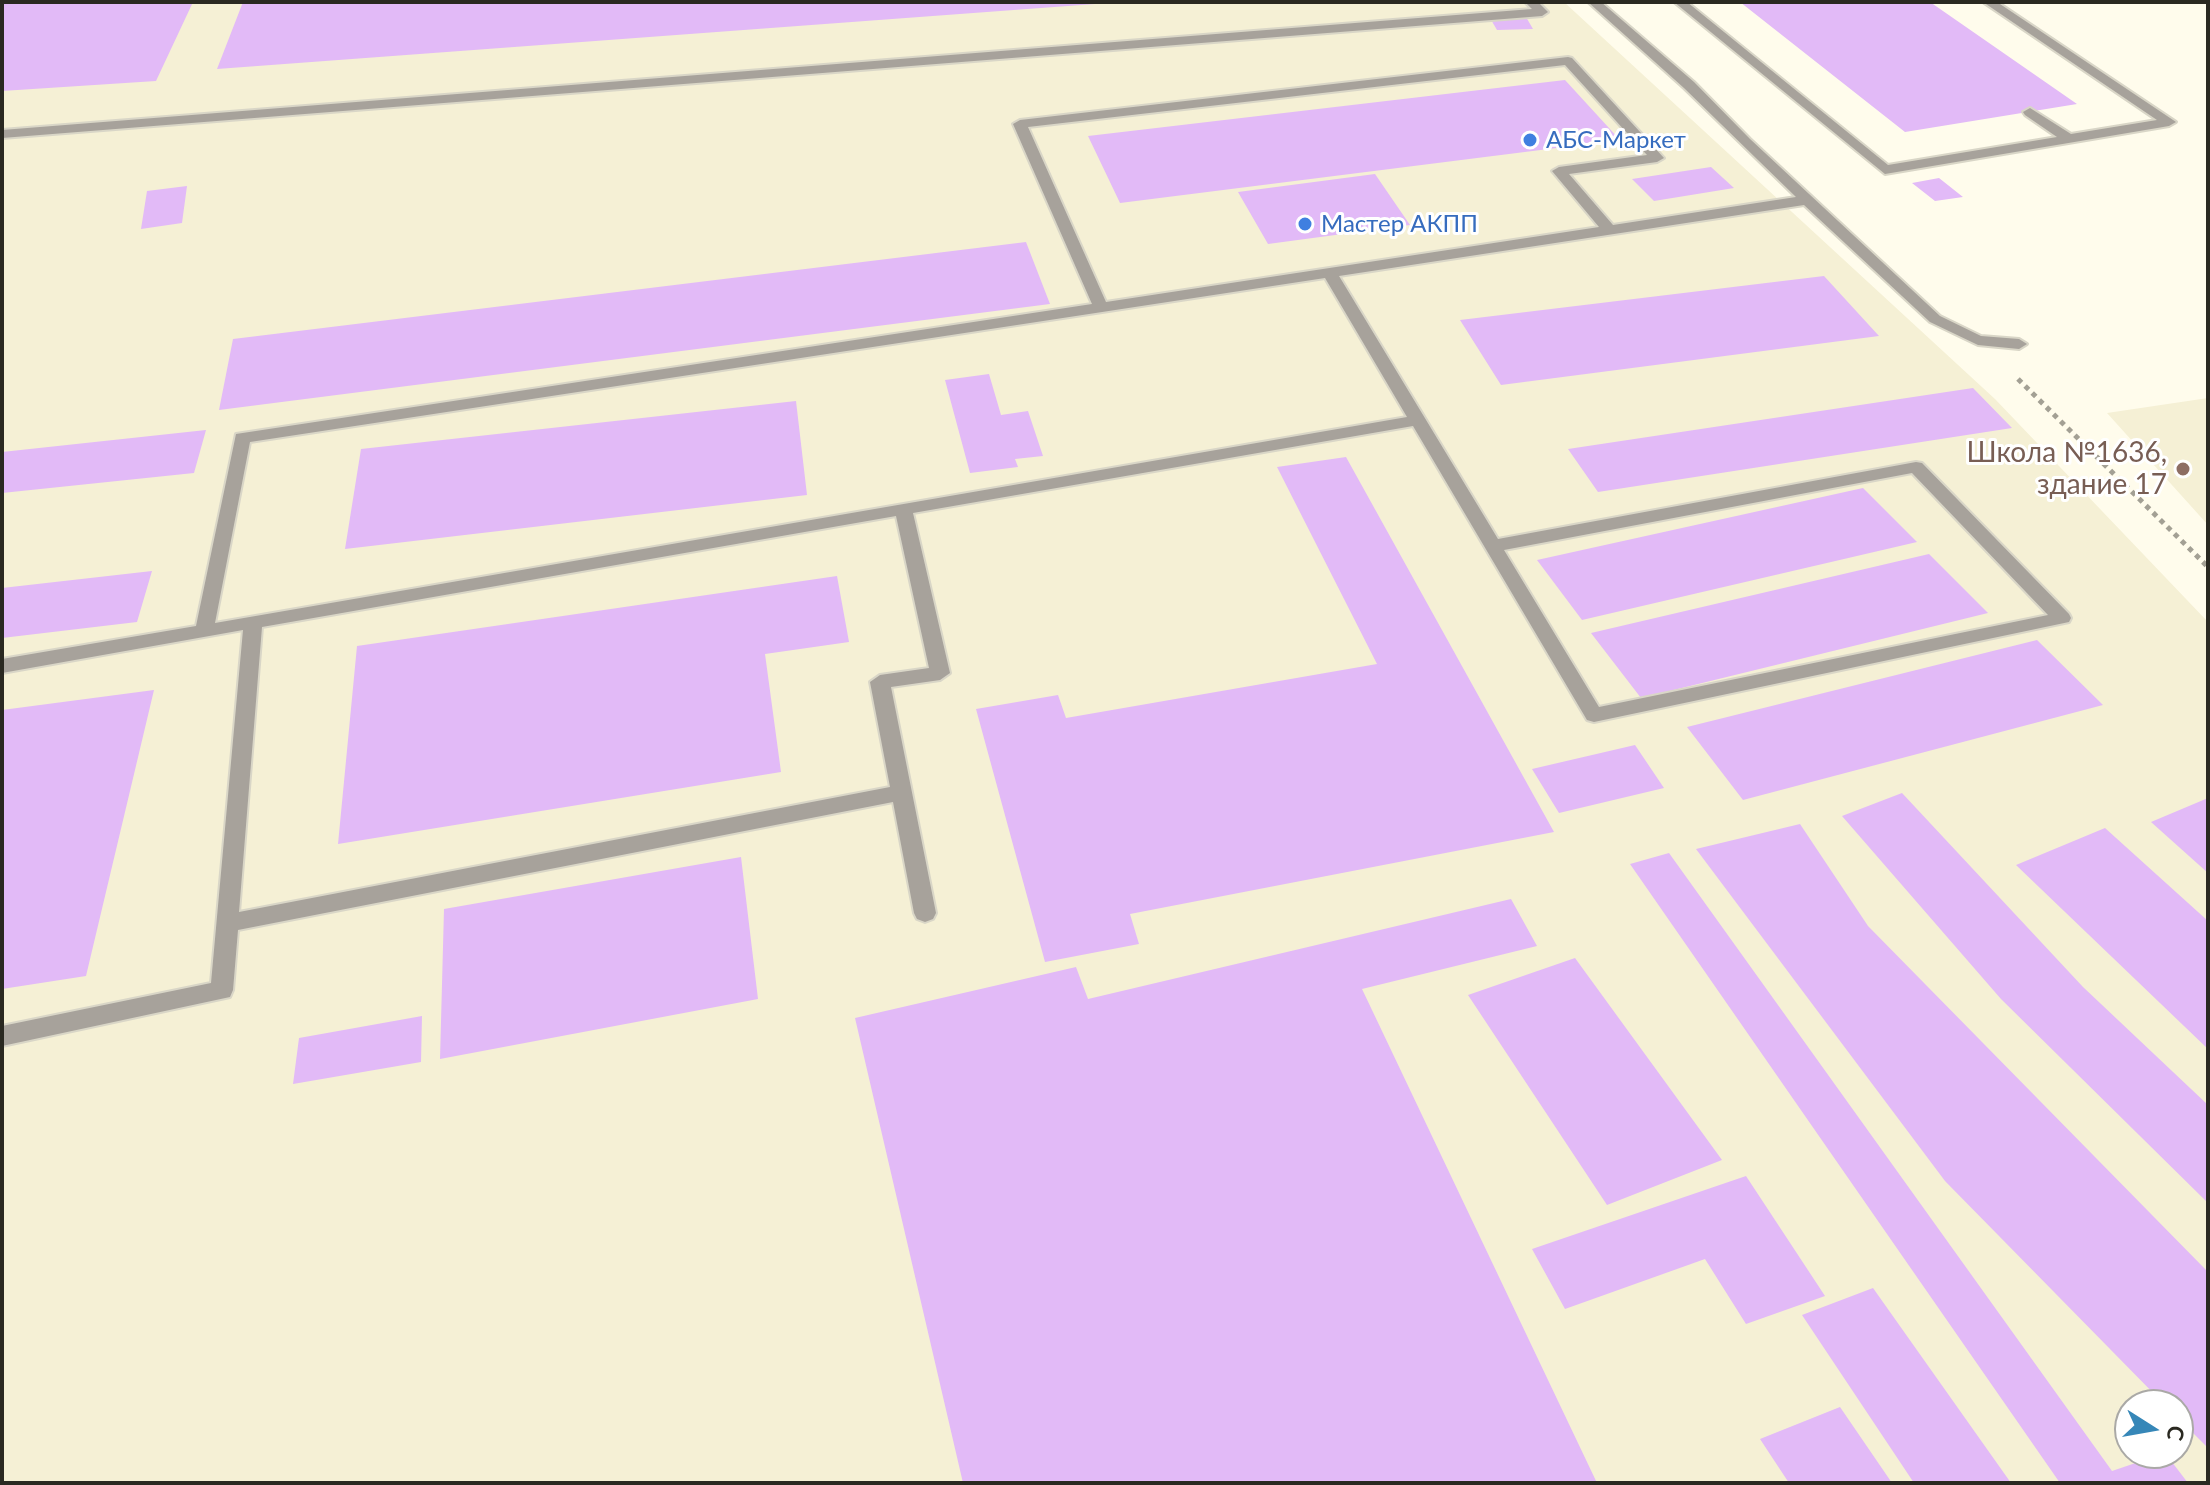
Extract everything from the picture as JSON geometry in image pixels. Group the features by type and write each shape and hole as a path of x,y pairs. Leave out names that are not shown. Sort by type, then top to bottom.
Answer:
{"lane":[{"path":"2,134 1542,12 1531,2"},
{"path":"1594,2 1689,85 1935,319 1978,340 2019,344"},
{"path":"1680,2 1885,170 2169,122 1989,2"},
{"path":"1101,308 1020,124 1568,61 1657,158 1559,171 1610,231"},
{"path":"2030,112 2069,139"},
{"path":"204,631 242,438 1807,200"},
{"path":"1330,274 1594,715 2062,618 1916,467 1493,546"},
{"path":"2,666 1418,420"},
{"path":"903,509 940,673 880,682 925,913"},
{"path":"2,1036 222,990 253,622"},
{"path":"227,923 901,793"}],"path":[{"path":"1978,340 2208,567"}],"shaded area":[{"path":"2,2 1564,2 1995,399 2208,622 2208,1483 2,1483"},
{"name":"Школа №1636, здание 17","path":"2208,398 2208,525 2107,413"}],"building":[{"path":"2,2 193,2 156,81 2,91"},
{"path":"243,2 1095,2 1095,4 217,69"},
{"path":"1740,2 1930,2 2077,104 1905,132"},
{"path":"1526,17 1533,29 1497,30 1490,18"},
{"path":"1565,80 1620,140 1120,203 1088,136"},
{"path":"1711,167 1734,188 1654,201 1632,179"},
{"path":"1375,174 1410,225 1268,244 1238,192"},
{"path":"1939,178 1963,197 1935,201 1912,183"},
{"path":"187,186 182,223 141,229 147,191"},
{"path":"1026,242 1050,304 219,410 233,339"},
{"path":"1824,276 1879,336 1501,385 1460,320"},
{"path":"989,374 1001,415 1028,411 1043,456 1015,459 1018,467 970,473 945,380"},
{"path":"1973,388 2012,428 1598,492 1568,449"},
{"path":"796,401 807,495 345,549 361,449"},
{"path":"206,430 194,473 2,493 2,452"},
{"path":"1346,457 1554,832 1130,914 1139,944 1045,962 976,709 1058,695 1066,718 1377,664 1277,467"},
{"path":"1863,488 1917,542 1582,620 1537,560"},
{"path":"1929,554 1988,613 1641,698 1591,633"},
{"path":"152,571 137,622 2,638 2,588"},
{"path":"837,576 849,642 765,654 781,772 338,844 357,646"},
{"path":"2037,640 2103,705 1743,800 1687,727"},
{"path":"154,690 86,976 2,989 2,710"},
{"path":"1635,745 1664,788 1559,813 1532,769"},
{"path":"1902,793 2083,987 2208,1105 2208,1203 2001,999 1842,816"},
{"path":"2208,798 2208,873 2151,822"},
{"path":"1800,824 1868,926 2208,1272 2208,1448 2194,1434 2194,1389 2149,1389 1945,1181 1696,849"},
{"path":"2105,828 2208,921 2208,1049 2016,865"},
{"path":"1669,853 2112,1471 2177,1469 2188,1483 2060,1483 1630,864"},
{"path":"741,857 758,999 440,1059 444,909"},
{"path":"1511,899 1537,946 1362,989 1597,1483 963,1483 855,1018 1076,967 1088,999"},
{"path":"1575,958 1722,1160 1607,1205 1468,995"},
{"path":"422,1016 421,1062 293,1084 299,1038"},
{"path":"1746,1176 1825,1296 1746,1324 1705,1259 1565,1309 1532,1249"},
{"path":"1873,1288 2011,1483 1914,1483 1802,1315"},
{"path":"1840,1407 1892,1483 1789,1483 1760,1439"}],"place":[{"name":"АБС-Маркет","path":"1530,140"},
{"name":"Мастер АКПП","path":"1305,224"},
{"name":"Школа №1636, здание 17","path":"2183,469"}]}
